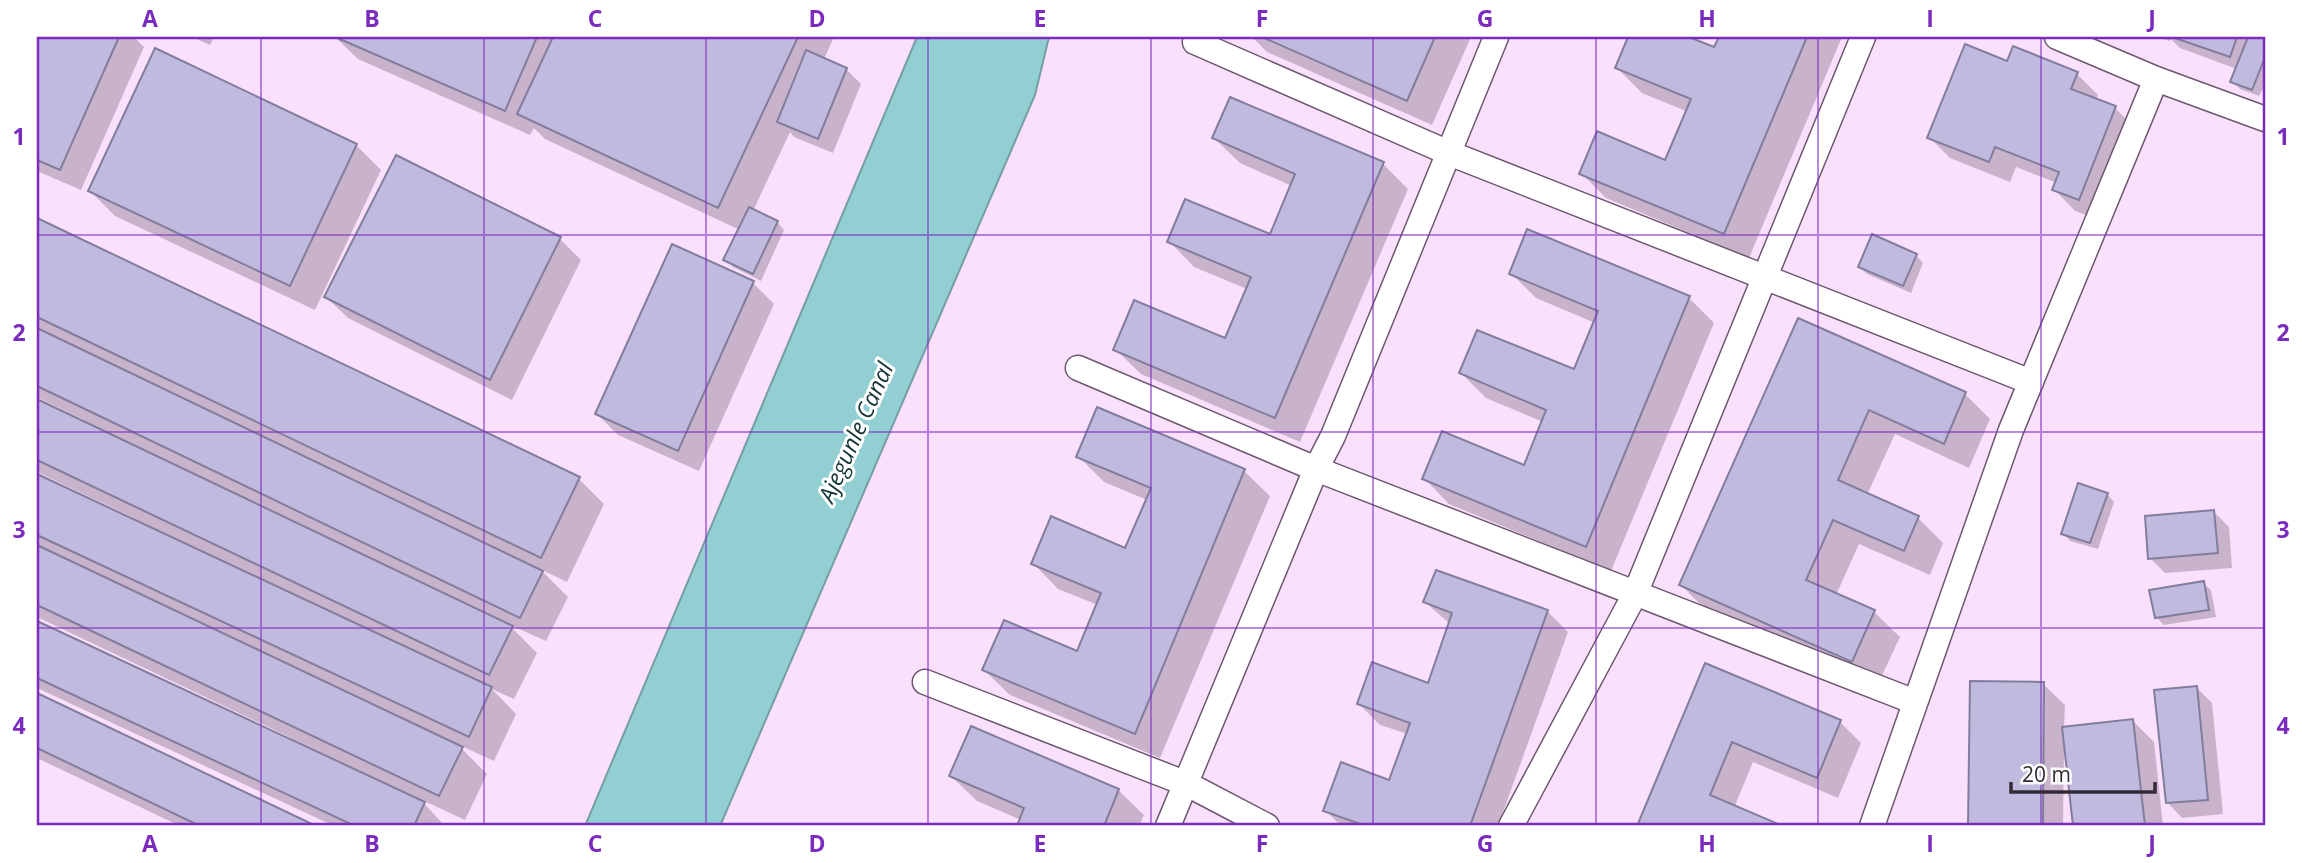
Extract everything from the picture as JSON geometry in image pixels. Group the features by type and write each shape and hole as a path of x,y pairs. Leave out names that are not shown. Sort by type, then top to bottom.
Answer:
{"lane":[{"path":"1168,826 1316,469 1333,436 1496,37"},
{"path":"1511,826 1635,593 1863,37"},
{"path":"2057,37 2156,79 2265,119"},
{"path":"1195,42 1448,153 2031,382"},
{"path":"1872,826 2011,430 2156,79"},
{"path":"1078,368 1316,469 1915,702"},
{"path":"925,682 1187,784 1267,826"}],"water":[{"name":"Ajegunle Canal","path":"917,37 1049,37 1035,95 720,826 585,826"}],"building":[{"path":"37,37 119,37 60,170 37,160"},
{"path":"335,37 537,37 505,111"},
{"path":"553,37 798,37 718,208 517,114"},
{"path":"1262,37 1435,37 1407,101"},
{"path":"1628,37 1689,37 1714,47 1719,37 1807,37 1724,234 1579,174 1597,131 1665,160 1691,99 1615,68"},
{"path":"2172,37 2237,37 2230,57"},
{"path":"2248,37 2265,37 2265,57 2252,90 2230,82"},
{"path":"1965,44 2007,61 2013,46 2078,72 2071,89 2116,106 2079,200 2052,190 2059,172 1995,147 1989,162 1927,138"},
{"path":"155,48 357,144 290,286 88,191"},
{"path":"806,50 847,68 818,139 777,122"},
{"path":"1230,97 1384,162 1275,418 1113,350 1134,300 1225,338 1251,277 1167,242 1185,199 1270,234 1295,174 1212,138"},
{"path":"396,155 561,237 490,380 324,297"},
{"path":"749,207 778,221 753,274 723,260"},
{"path":"37,218 580,477 541,558 37,317"},
{"path":"1527,229 1690,296 1586,547 1422,479 1442,431 1524,465 1546,410 1459,373 1477,330 1574,369 1598,311 1509,274"},
{"path":"1872,234 1917,254 1903,286 1858,267"},
{"path":"672,244 754,281 678,451 595,414"},
{"path":"1798,318 1966,392 1944,444 1869,410 1838,480 1919,516 1904,551 1833,520 1806,580 1875,610 1852,662 1679,585"},
{"path":"37,328 543,571 520,618 37,386"},
{"path":"37,399 513,626 489,675 37,460"},
{"path":"1097,407 1245,469 1135,734 982,670 1004,620 1077,651 1101,593 1031,564 1051,516 1125,548 1151,488 1076,457"},
{"path":"37,474 492,687 469,737 37,535"},
{"path":"2078,483 2108,493 2090,543 2061,534"},
{"path":"2214,510 2218,553 2148,559 2145,516"},
{"path":"37,545 463,747 439,796 37,605"},
{"path":"1436,570 1548,610 1470,826 1366,826 1323,811 1341,762 1389,780 1410,723 1357,704 1372,662 1428,683 1452,613 1423,602"},
{"path":"2204,581 2209,610 2155,618 2149,590"},
{"path":"37,621 425,802 414,826 355,826 37,678"},
{"path":"1705,663 1841,720 1817,778 1732,742 1710,795 1783,826 1637,826"},
{"path":"1970,681 2044,682 2043,826 1968,826"},
{"path":"2197,686 2208,800 2166,803 2154,690"},
{"path":"37,693 316,826 200,826 37,748"},
{"path":"2133,719 2145,826 2073,826 2062,727"},
{"path":"971,726 1119,789 1104,826 1017,826 1024,808 949,776"}]}
